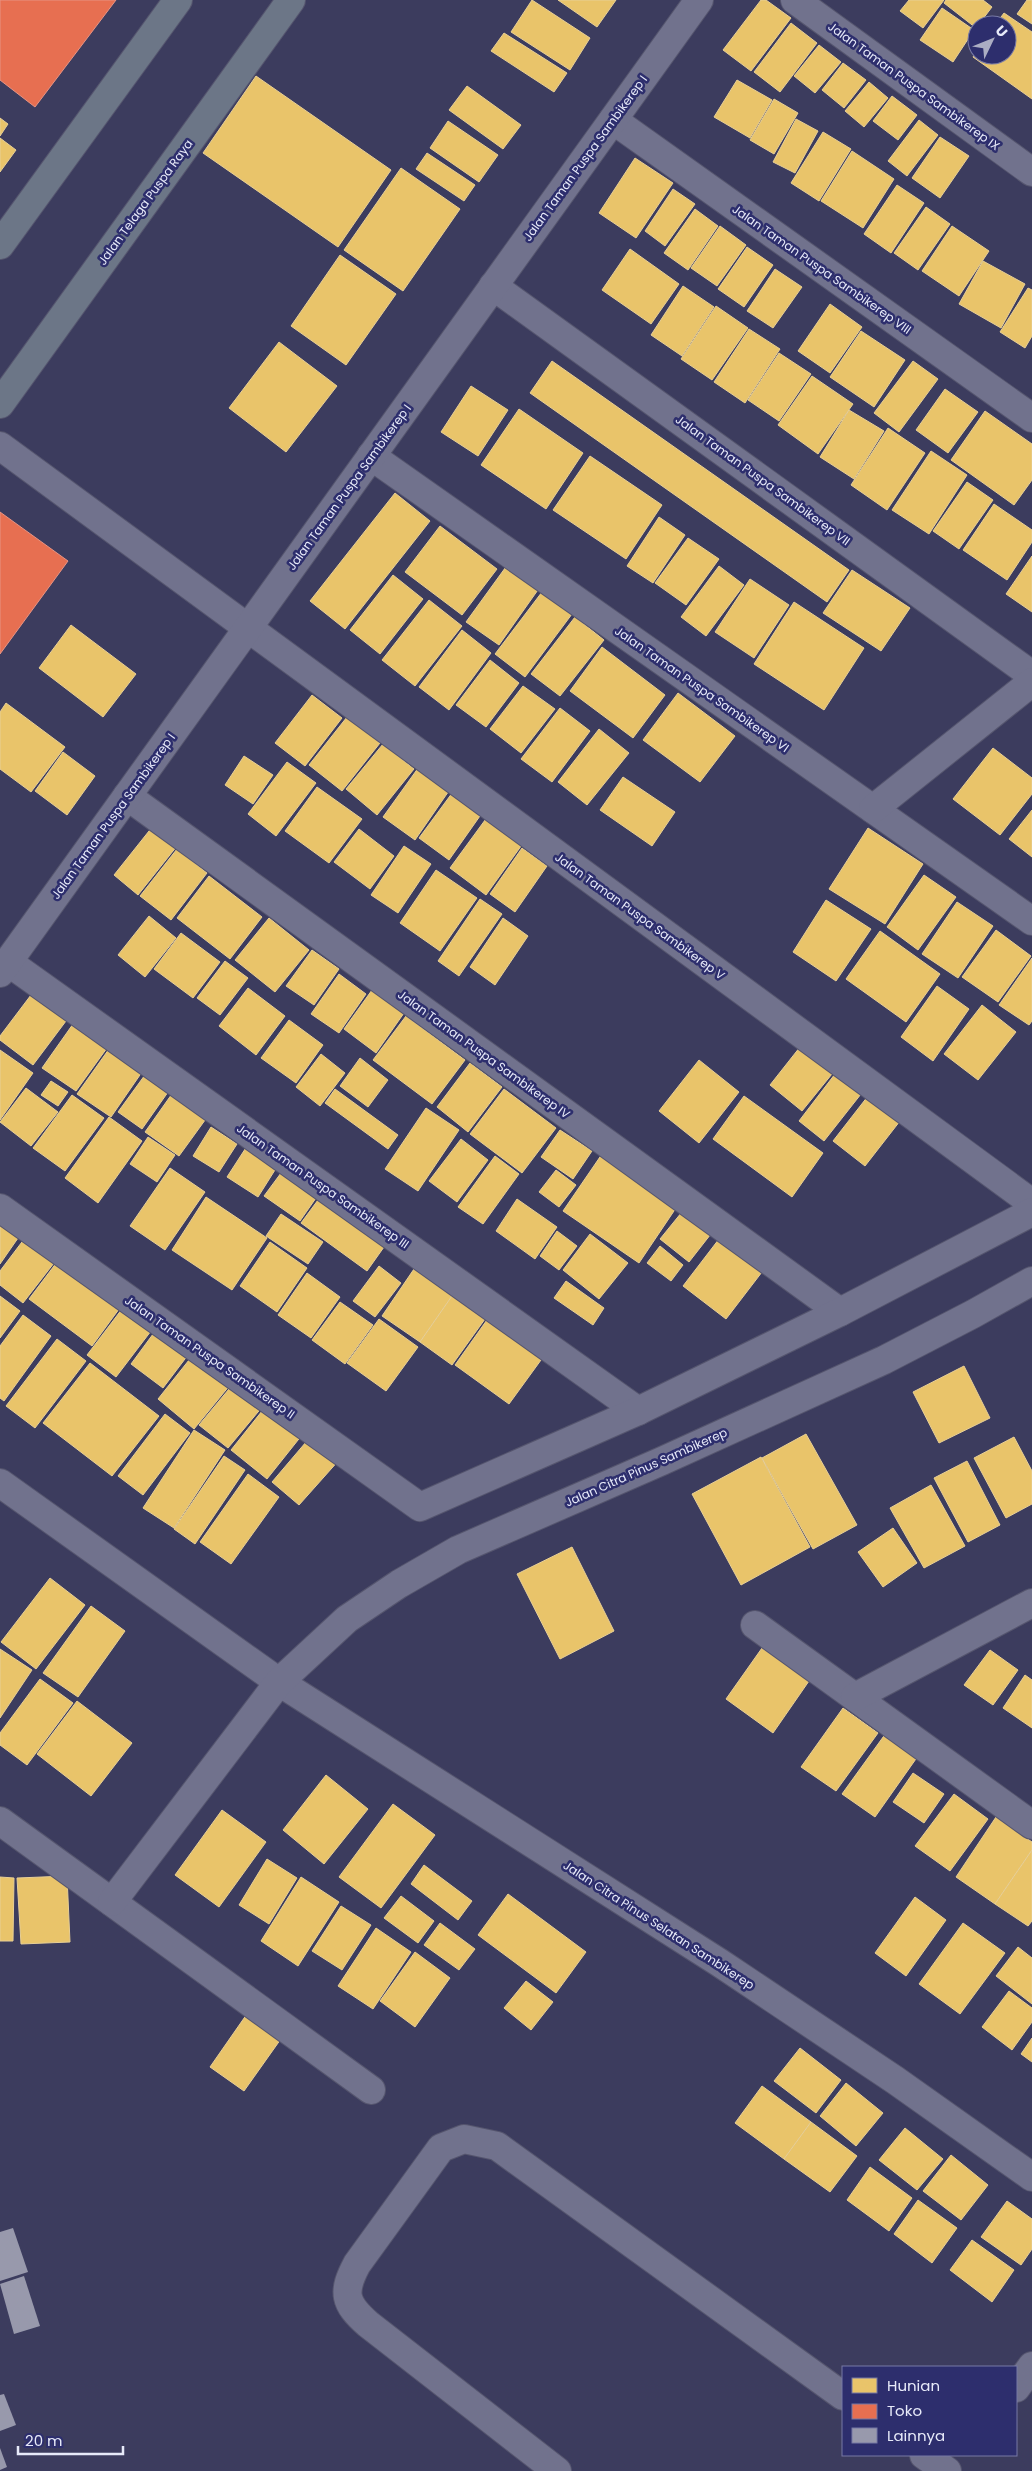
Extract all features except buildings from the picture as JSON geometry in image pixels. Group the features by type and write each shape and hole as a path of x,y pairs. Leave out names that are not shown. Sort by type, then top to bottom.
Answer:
{"main road":[{"path":"0,245 178,0"},
{"name":"Jalan Telaga Puspa Raya","path":"0,404 291,0"}],"street":[{"name":"Jalan Taman Puspa Sambikerep I","path":"4,968 699,0"},
{"name":"Jalan Taman Puspa Sambikerep IX","path":"795,0 1032,172"},
{"name":"Jalan Taman Puspa Sambikerep VIII","path":"613,120 1032,418"},
{"name":"Jalan Taman Puspa Sambikerep VII","path":"493,286 1032,675"},
{"name":"Jalan Taman Puspa Sambikerep V","path":"0,446 1032,1203"},
{"name":"Jalan Taman Puspa Sambikerep VI","path":"371,456 1032,921"},
{"path":"873,809 1032,682"},
{"name":"Jalan Taman Puspa Sambikerep IV","path":"127,796 840,1312"},
{"name":"Jalan Taman Puspa Sambikerep III","path":"4,968 638,1411"},
{"name":"Jalan Taman Puspa Sambikerep II","path":"0,1208 420,1507 638,1411"},
{"path":"638,1411 840,1312 1032,1212"},
{"name":"Jalan Citra Pinus Sambikerep","path":"112,1902 279,1682 347,1618 399,1584 458,1550 662,1461 884,1360 1032,1281"},
{"name":"Jalan Citra Pinus Selatan Sambikerep","path":"0,1483 279,1682 720,1963 895,2080 1032,2177"},
{"path":"855,1697 1032,1603"},
{"path":"756,1626 1032,1825"},
{"path":"0,1821 371,2090"},
{"path":"556,2471 368,2324 349,2303 346,2292 349,2279 357,2264 441,2148 464,2139 497,2146 842,2395"},
{"path":"1017,2387 1032,2366"}]}
